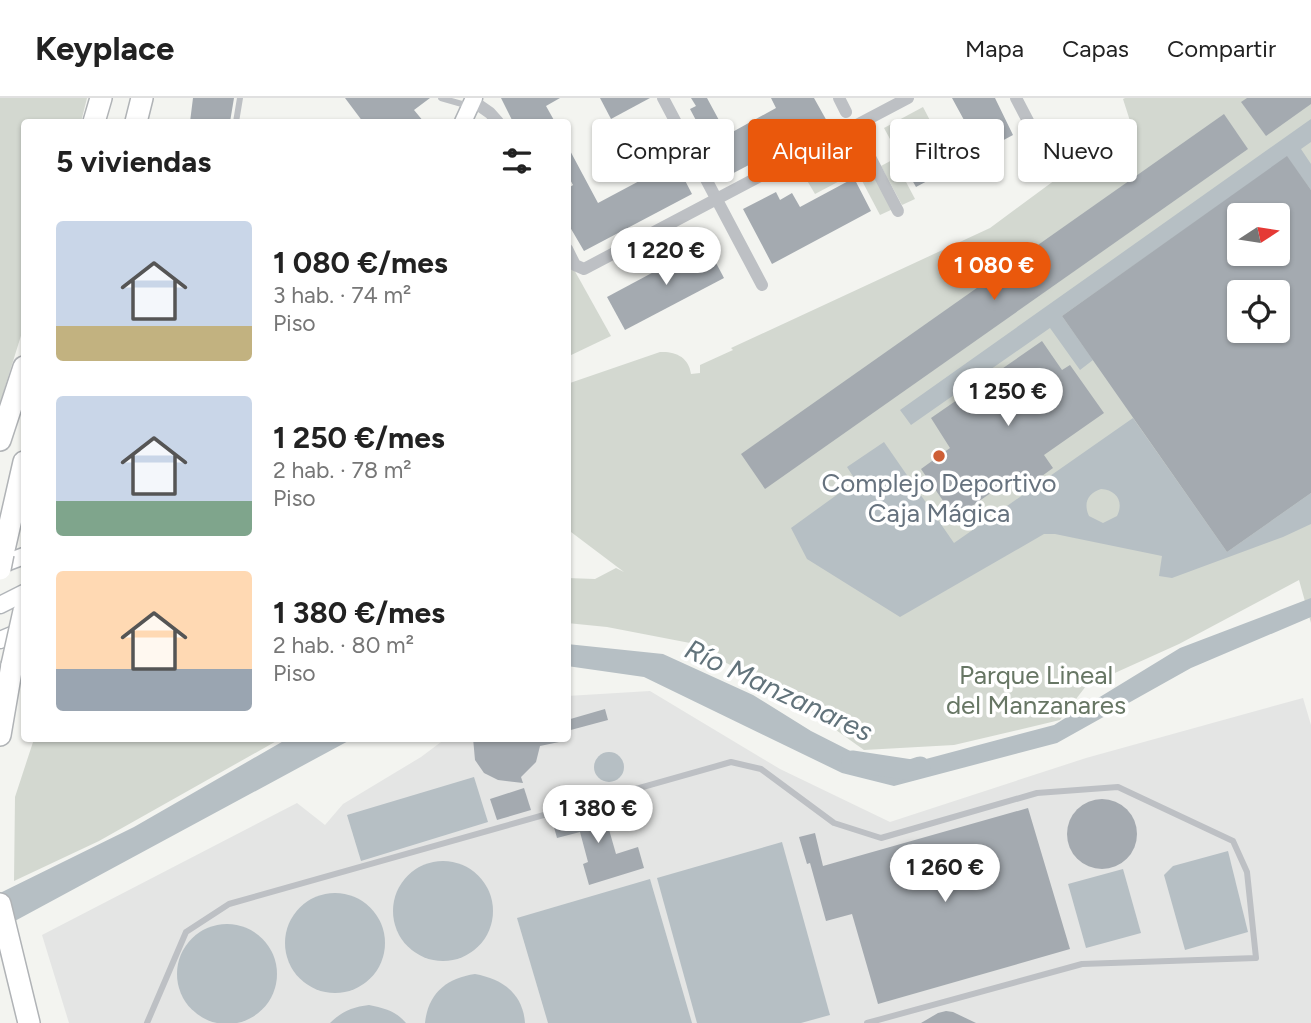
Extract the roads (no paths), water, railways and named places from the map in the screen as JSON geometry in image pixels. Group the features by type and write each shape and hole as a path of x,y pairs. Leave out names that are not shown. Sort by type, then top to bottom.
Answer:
{"highway":[{"path":"95,119 102,98"},
{"path":"103,119 108,98"},
{"path":"137,119 144,98"},
{"path":"144,98 144,119"},
{"path":"0,440 21,376"},
{"path":"7,561 21,479"},
{"path":"0,735 21,624"},
{"path":"0,904 29,1021"}],"main road":[{"path":"464,119 472,102"},
{"path":"0,605 21,594"},
{"path":"0,640 21,631"}],"street":[{"path":"663,98 762,285"},
{"path":"839,98 846,112"},
{"path":"571,257 575,265 584,269 908,98"},
{"path":"1016,98 1027,119"},
{"path":"472,102 495,119"},
{"path":"876,169 898,211"}],"lane":[{"path":"236,119 240,98"},
{"path":"441,98 472,102"},
{"path":"147,1023 186,932 229,904 731,762 761,769 834,823 881,838 1038,793 1118,787 1233,841 1247,872 1256,958 1082,964 867,1023"}],"waterway":[{"name":"Río Manzanares","path":"852,761 911,770 920,767"}],"place":[{"name":"Complejo Deportivo Caja Mágica","path":"939,456"}],"park label":[{"name":"Parque Lineal del Manzanares","path":"1036,690"}]}
